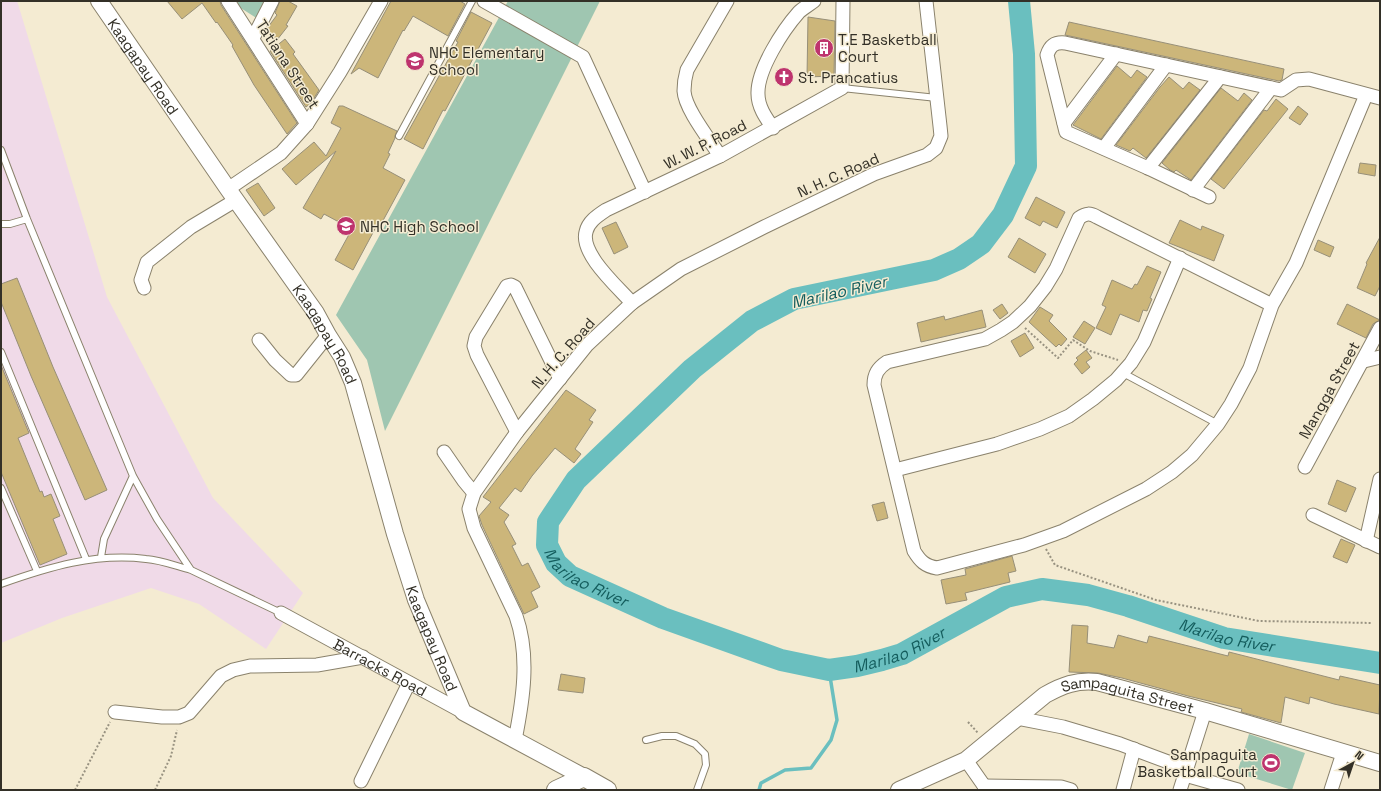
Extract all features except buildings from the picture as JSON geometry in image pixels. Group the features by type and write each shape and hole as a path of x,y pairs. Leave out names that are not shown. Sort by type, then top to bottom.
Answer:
{"main road":[{"path":"556,790 584,778 607,790"}],"street":[{"name":"Kaagapay Road","path":"99,1 232,195 316,313 342,357 353,383 395,534 416,600 463,712"},
{"name":"Tatiana Street","path":"228,1 307,124"},
{"path":"253,38 272,1"},
{"path":"144,288 141,280 148,262 232,195 281,153 307,124 332,85 381,1"},
{"path":"484,1 583,57 645,192"},
{"path":"720,156 687,104 684,93 684,82 687,70 728,1"},
{"path":"773,128 763,114 758,95 760,78 773,48 800,12 814,1"},
{"path":"842,88 843,1"},
{"path":"926,1 937,98"},
{"path":"1209,198 1148,168 1066,132 1047,55 1053,44 1058,42 1281,90 1296,80 1309,79 1380,98"},
{"path":"1064,123 1116,54"},
{"path":"1104,148 1166,65"},
{"path":"1148,168 1220,77"},
{"name":"W. W. P. Road","path":"632,302 595,261 586,242 586,233 590,223 606,210 720,156 773,128 842,88"},
{"path":"1193,190 1271,88"},
{"path":"1272,305 1097,217 1090,214 1084,214 1079,218 1056,269 1045,287 1030,306 1013,322 985,339 887,362 874,377 874,385 896,470 914,551 923,564 929,567 937,568 1024,545 1063,532 1146,489 1172,472 1192,455 1218,424 1231,404 1250,368 1272,305 1296,263 1366,94"},
{"name":"N. H. C. Road","path":"515,740 521,710 524,674 523,642 516,616 474,528 469,509 474,493 517,432 587,345 632,302 682,269 764,227 874,174 927,155 936,148 941,136 937,98"},
{"path":"896,470 998,444 1040,429 1069,416 1093,399 1116,380 1127,368 1144,342 1180,258"},
{"path":"517,432 477,355 474,346 476,337 507,286 511,285 515,288 560,379"},
{"name":"Mangga Street","path":"1305,467 1364,361 1380,328"},
{"path":"259,340 275,360 291,375 296,375 328,334"},
{"path":"1364,361 1380,357"},
{"path":"444,452 474,493"},
{"path":"1366,541 1380,479"},
{"path":"1313,515 1380,547"},
{"name":"Barracks Road","path":"282,613 584,778"},
{"path":"115,712 162,717 179,717 189,713 221,676 233,670 250,666 316,665 363,657"},
{"name":"Sampaguita Street","path":"899,790 966,760 1045,695 1069,683 1082,681 1097,682 1205,711 1380,763"},
{"path":"361,781 410,683"},
{"path":"1180,790 1205,711"},
{"path":"1017,718 1063,727 1120,744 1186,772 1238,790"},
{"path":"1123,790 1134,749"},
{"path":"1331,790 1343,753"},
{"path":"966,760 985,788 1061,787 1071,790"}],"lane":[{"path":"399,136 472,1"},
{"path":"842,88 937,98"},
{"path":"1,150 27,219 133,476 156,519 191,570"},
{"path":"1,224 10,224 27,219"},
{"path":"1,352 86,559"},
{"path":"1127,368 1218,424"},
{"path":"101,557 104,539 133,476"},
{"path":"1,488 37,571"},
{"path":"1,584 37,571 86,559 101,557 147,559 191,570 282,613"},
{"path":"646,740 662,736 676,736 695,744 705,754 706,766 697,790"}],"path":[{"path":"1013,322 1023,326 1058,358 1073,340 1090,351 1127,368"},
{"path":"1040,540 1056,565 1156,600 1259,621 1372,623"},
{"path":"74,790 115,712"},
{"path":"155,790 171,756 179,717"}],"shaded area":[{"path":"1,1 17,1 107,297 213,498 303,593 266,649 199,604 151,588 62,618 1,643"}],"green space":[{"path":"239,1 269,1 258,19 236,5"},
{"path":"508,1 600,1 385,431 367,360 336,315"},
{"name":"Sampaguita Basketball Court","path":"1249,734 1305,753 1292,790 1237,773"}],"waterway":[{"name":"Marilao River","path":"1019,1 1024,54 1026,166 1003,215 981,244 959,259 934,270 794,299 752,321 692,369 576,480 548,522 547,545 556,563 570,576 663,618 781,660 829,670 857,666 902,654 1006,597 1042,589 1088,595 1128,606 1224,638 1380,663"},
{"path":"759,790 761,783 785,770 811,768 831,740 837,720 829,670"}],"place":[{"name":"T.E Basketball Court","path":"824,48"},
{"name":"NHC Elementary School","path":"415,61"},
{"name":"St. Prancatius","path":"784,77"},
{"name":"NHC High School","path":"346,226"},
{"name":"Sampaguita Basketball Court","path":"1271,763"}]}
